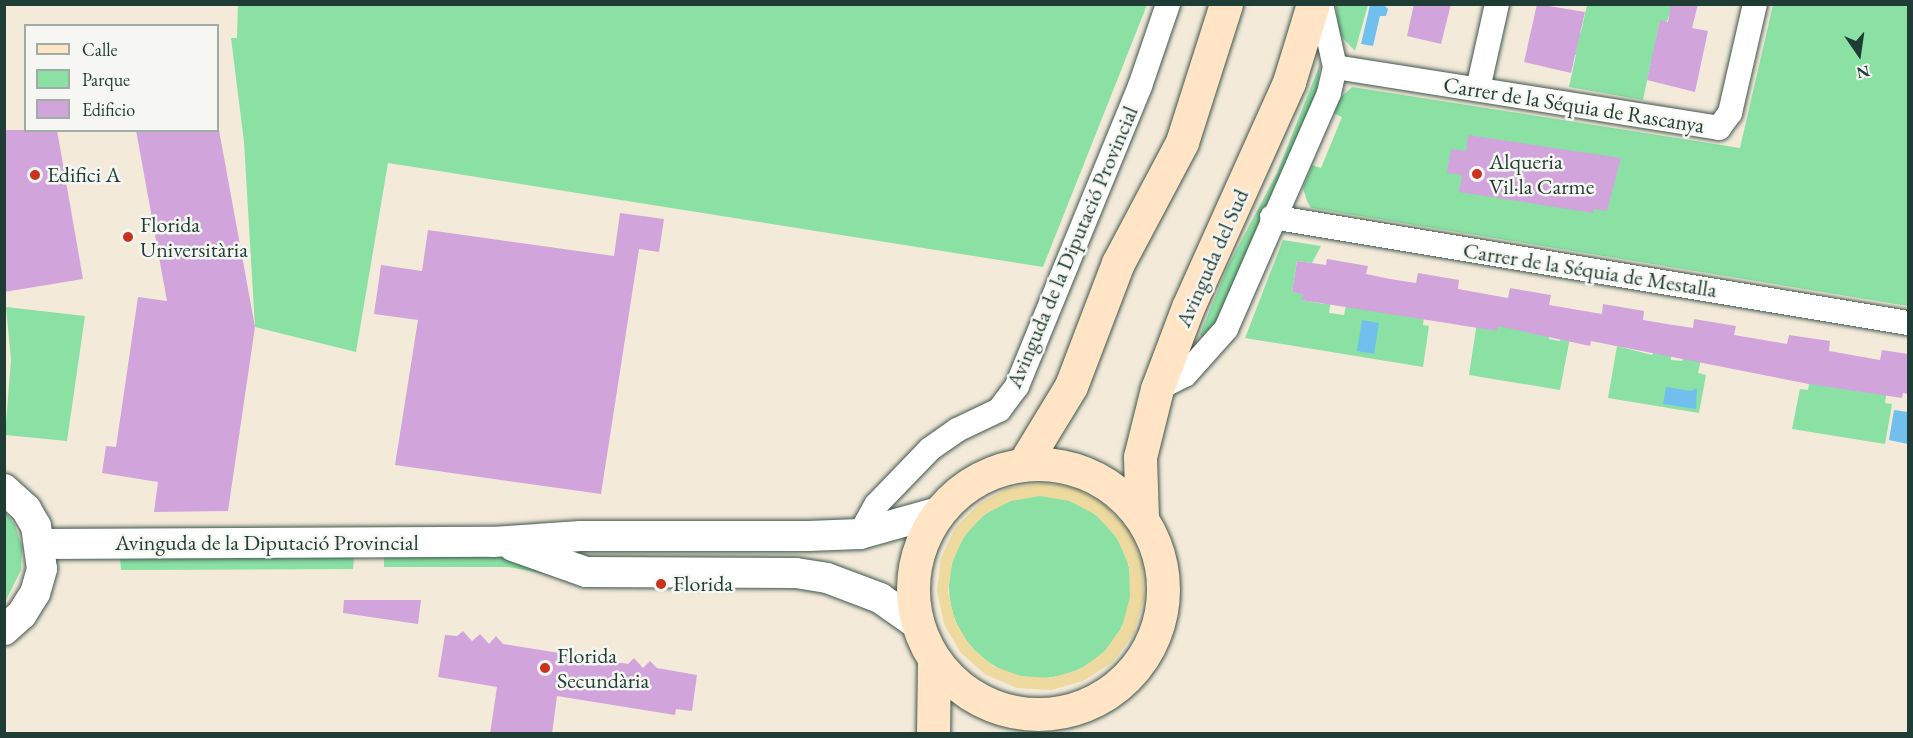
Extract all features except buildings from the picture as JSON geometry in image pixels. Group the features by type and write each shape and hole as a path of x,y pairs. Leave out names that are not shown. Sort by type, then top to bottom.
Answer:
{"main road":[{"path":"1023,465 1067,394 1118,263 1182,142 1226,4"},
{"name":"Avinguda del Sud","path":"1142,518 1140,457 1157,389 1188,307 1289,82 1313,4"},
{"path":"1023,465 1057,465 1090,475 1119,493 1142,518 1156,545 1163,573 1164,603 1152,644 1127,679 1097,701 1055,723 990,705 959,687 934,661 917,624 912,588 919,552 939,512 959,492 989,474 1023,465"},
{"path":"933,734 934,661"}],"street":[{"name":"Avinguda de la Diputació Provincial","path":"860,534 876,505 930,449 957,430 999,410 1017,386 1140,86 1168,4"},
{"path":"1157,389 1185,375 1226,329 1272,217 1329,93 1335,67 1321,4"},
{"path":"1478,89 1497,4"},
{"name":"Carrer de la Séquia de Rascanya","path":"1335,67 1719,128 1730,113 1755,4"},
{"name":"Carrer de la Séquia de Mestalla","path":"1272,217 1908,323"},
{"path":"4,489 26,509 41,544 42,569 35,593 22,614 4,630"},
{"name":"Avinguda de la Diputació Provincial","path":"41,544 493,542 581,536 860,534 939,512"},
{"name":"Avinguda de la Diputació Provincial","path":"493,542 534,552 586,572 796,573 827,578 880,598 917,624"}],"green space":[{"path":"238,4 1147,5 1043,267 388,163 356,352 255,327 244,142 231,38 237,38"},
{"path":"1336,5 1368,5 1355,51 1339,34"},
{"path":"1587,5 1672,5 1667,22 1660,21 1656,39 1663,41 1651,62 1643,100 1569,87 1576,55 1568,53 1581,32"},
{"path":"1773,5 1908,5 1908,306 1311,208 1307,201 1303,188 1312,165 1321,168 1342,117 1333,113 1341,97 1352,87 1740,148"},
{"path":"1320,64 1317,93 1214,332 1203,339 1200,334 1228,266 1277,173"},
{"path":"1283,240 1321,246 1312,263 1297,261 1292,292 1303,293 1302,300 1324,304 1331,299 1329,313 1344,315 1347,301 1424,314 1423,325 1429,326 1423,367 1245,338"},
{"path":"6,307 85,316 67,441 5,435 11,360"},
{"path":"1477,322 1549,334 1549,339 1560,341 1561,336 1570,338 1560,390 1469,375"},
{"path":"1617,346 1652,355 1654,352 1671,354 1671,360 1682,361 1684,357 1701,359 1698,373 1706,375 1699,413 1608,398"},
{"path":"1810,378 1887,390 1885,403 1892,404 1885,444 1792,429 1800,389 1808,390"},
{"path":"1040,496 1075,503 1104,523 1124,552 1131,587 1124,622 1104,651 1075,671 1040,678 1005,671 976,651 956,622 949,587 956,552 976,523 1005,503"},
{"path":"5,512 15,525 22,547 21,570 5,602"},
{"path":"384,556 515,556 555,576 509,567 384,567"},
{"path":"354,557 353,569 121,570 120,558"}],"sand":[{"path":"1042,483 1075,488 1104,504 1129,531 1142,563 1144,599 1134,633 1113,662 1083,681 1051,690 1017,688 986,675 961,653 944,624 937,591 941,558 955,528 979,504 1008,488","holes":["1040,496 1070,501 1096,515 1117,538 1129,566 1130,597 1122,627 1104,652 1079,670 1050,678 1020,676 993,666 970,646 955,621 948,592 952,563 964,536 985,514 1011,501"]}],"water":[{"path":"1370,5 1384,5 1388,9 1386,16 1380,16 1373,46 1361,44"},
{"path":"1362,320 1379,323 1374,354 1357,351"},
{"path":"1666,387 1691,391 1697,388 1696,409 1663,404"},
{"path":"1894,410 1908,412 1908,444 1889,440"}],"place":[{"name":"Alqueria Vil·la Carme","path":"1477,174"},
{"name":"Edifici A","path":"35,175"},
{"name":"Florida Universitària","path":"128,237"},
{"name":"Florida","path":"661,584"},
{"name":"Florida Secundària","path":"545,668"}]}
